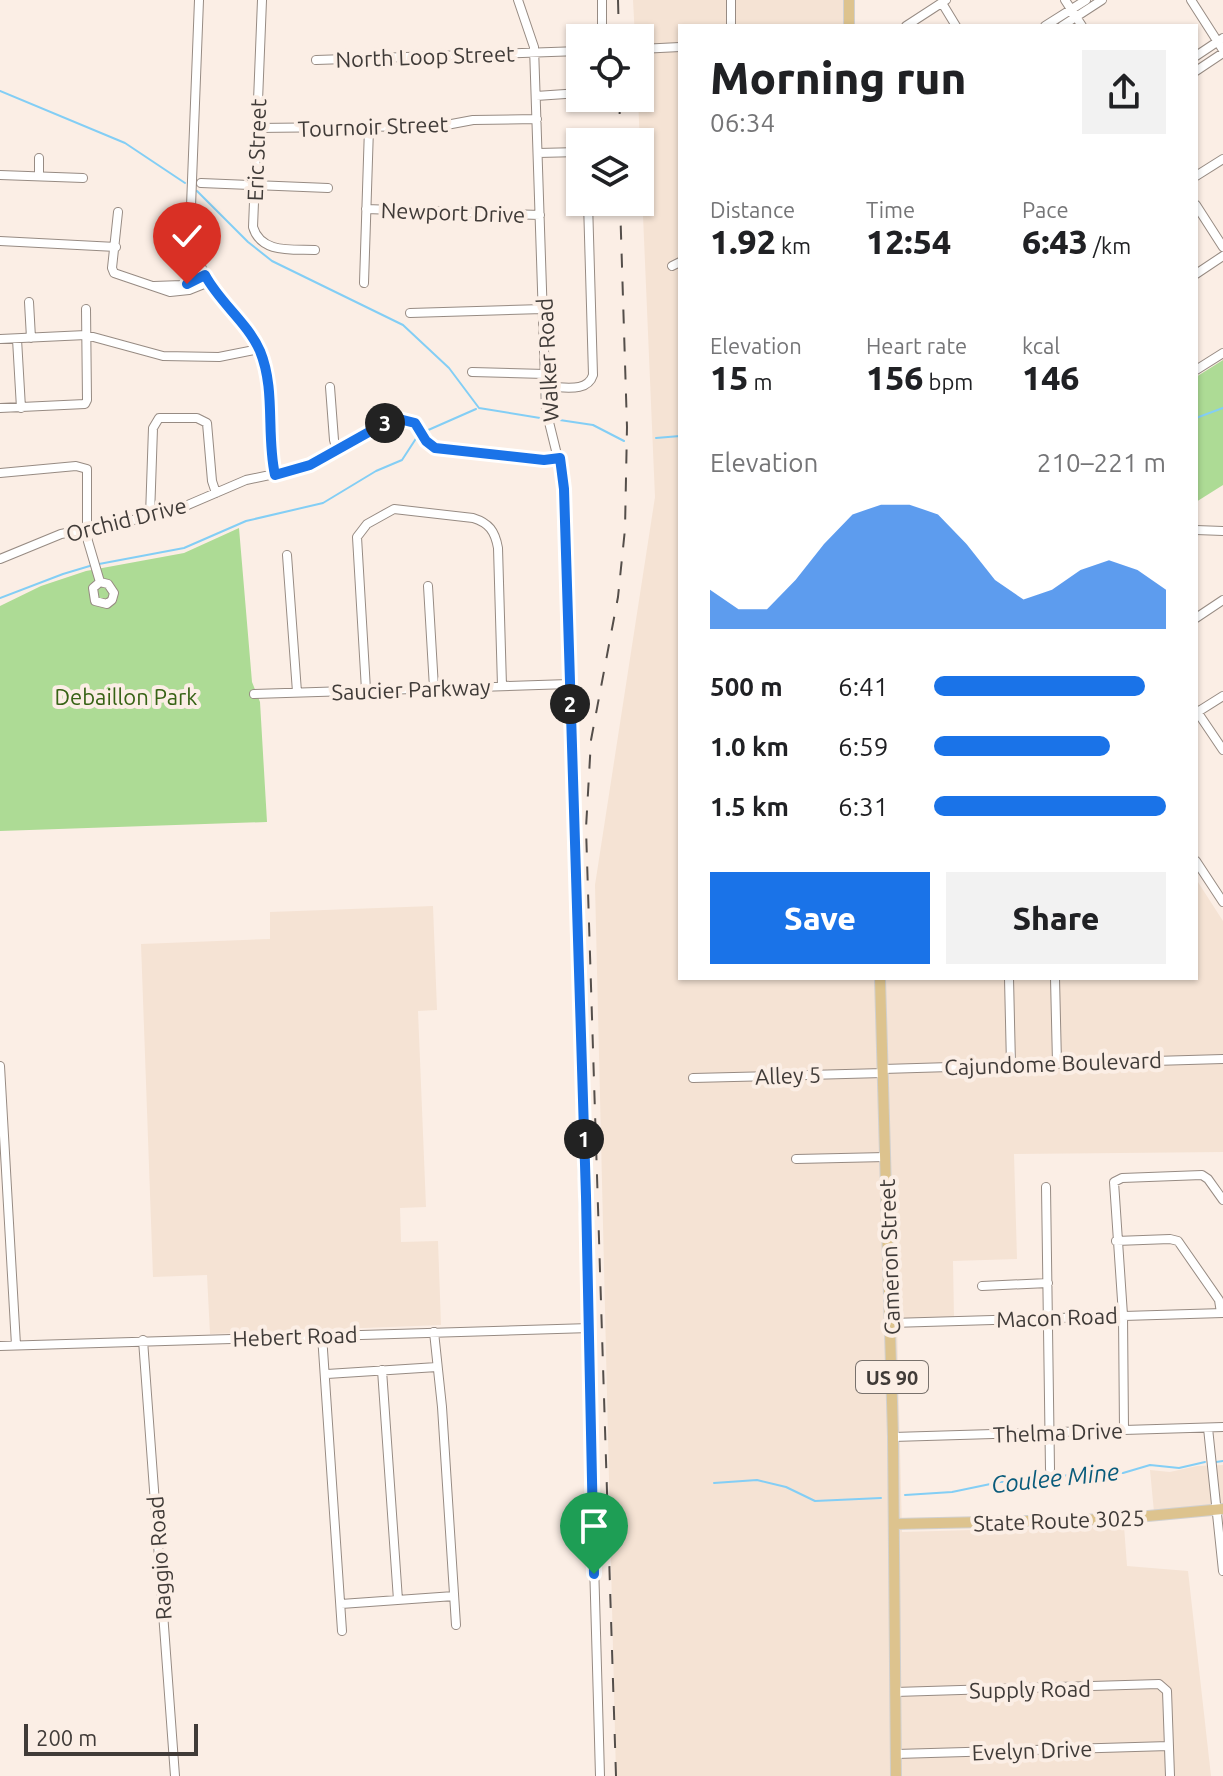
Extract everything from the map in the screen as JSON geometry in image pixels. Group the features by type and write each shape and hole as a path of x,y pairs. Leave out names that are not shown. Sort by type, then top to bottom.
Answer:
{"main road":[{"path":"849,0 849,24"},
{"name":"Cameron Street","path":"880,980 891,1323 896,1776"},
{"name":"State Route 3025","path":"894,1524 1116,1519 1220,1510"}],"street":[{"path":"199,0 190,221 192,241 207,278 245,325 259,349 267,376 275,475"},
{"name":"Eric Street","path":"262,0 253,227 262,242 272,248 315,250"},
{"name":"Walker Road","path":"518,0 535,52 546,417 560,458 563,479 590,1328 591,1484 600,1776"},
{"path":"602,0 602,24"},
{"path":"731,0 731,24"},
{"path":"1065,0 1081,24"},
{"path":"1064,24 1086,0"},
{"path":"1049,24 1102,0"},
{"path":"1191,0 1220,40 1223,52 1198,70"},
{"path":"909,24 944,2 955,24"},
{"path":"1198,55 1220,40"},
{"path":"654,48 678,47"},
{"name":"North Loop Street","path":"316,60 566,51"},
{"path":"536,96 566,94"},
{"name":"Tournoir Street","path":"256,128 441,126 488,119 537,119"},
{"path":"364,283 369,128"},
{"path":"538,153 566,152"},
{"path":"39,158 39,176"},
{"path":"1198,175 1223,159"},
{"path":"0,175 83,178"},
{"path":"201,183 328,188"},
{"path":"1198,208 1223,247"},
{"name":"Newport Drive","path":"366,209 540,215"},
{"path":"118,212 113,272 164,291 177,292 207,278"},
{"path":"545,387 582,387 590,383 593,375 588,216"},
{"path":"0,241 116,247"},
{"path":"1198,273 1223,256"},
{"path":"29,302 31,338"},
{"path":"0,408 85,404 86,309"},
{"path":"410,313 543,309"},
{"path":"0,339 86,335 163,356 219,357 259,349"},
{"path":"17,339 21,408"},
{"path":"1198,369 1223,353"},
{"path":"472,372 545,374"},
{"path":"330,387 337,451"},
{"path":"150,516 153,428 159,418 197,418 207,423 212,481 216,493"},
{"name":"Orchid Drive","path":"0,558 61,534 176,511 246,480 303,468 385,423 399,419 415,423 426,441 435,448 544,460 560,458"},
{"path":"0,473 76,466 87,469 87,529 100,582"},
{"path":"366,690 356,545 360,531 367,524 394,509 473,518 484,522 492,530 498,548 502,686"},
{"path":"1198,530 1223,531"},
{"path":"287,555 297,692"},
{"path":"428,586 434,688"},
{"path":"1198,617 1223,600"},
{"name":"Saucier Parkway","path":"254,694 569,684"},
{"path":"1198,711 1223,696"},
{"path":"1198,713 1223,750"},
{"path":"1198,864 1223,902"},
{"path":"1009,980 1011,1065"},
{"path":"1055,980 1057,1063"},
{"name":"Cajundome Boulevard","path":"883,1071 1223,1059"},
{"path":"0,1066 16,1345"},
{"name":"Alley 5","path":"693,1078 883,1071"},
{"path":"796,1159 886,1157"},
{"path":"1124,1430 1123,1315 1114,1187 1118,1178 1202,1175 1223,1200"},
{"path":"1046,1187 1050,1469"},
{"path":"1116,1241 1178,1241 1219,1300 1222,1313"},
{"path":"982,1286 1048,1283"},
{"name":"Macon Road","path":"891,1323 1222,1313"},
{"name":"Hebert Road","path":"0,1346 590,1328"},
{"path":"434,1332 456,1625"},
{"path":"322,1335 342,1631"},
{"name":"Raggio Road","path":"143,1340 175,1776"},
{"path":"327,1374 437,1367"},
{"path":"382,1370 398,1600"},
{"name":"Thelma Drive","path":"893,1437 1223,1427"},
{"path":"1208,1428 1220,1510 1223,1571"},
{"path":"341,1604 454,1596"},
{"name":"Supply Road","path":"895,1692 1159,1684 1167,1691 1169,1746"},
{"path":"1169,1746 1170,1776"},
{"name":"Evelyn Drive","path":"896,1754 1169,1746"}],"shaded area":[{"path":"633,0 851,0 851,24 678,24 678,980 1198,980 1198,882 1223,921 1223,1152 1014,1154 1017,1259 953,1261 954,1317 897,1319 902,1532 1124,1526 1127,1566 1188,1571 1211,1776 616,1776 595,885 655,497 643,216 654,216 654,128 639,128 639,112 654,112 654,24 634,24"},
{"path":"433,906 437,1010 418,1011 426,1207 400,1208 401,1242 438,1241 441,1325 210,1334 207,1275 153,1277 141,944 270,939 270,912"},
{"path":"1223,1465 1223,1510 1154,1512 1150,1470 1170,1472 1197,1466"}],"green space":[{"path":"1223,360 1223,485 1198,501 1198,376"},
{"name":"Debaillon Park","path":"239,528 252,682 260,702 267,822 0,831 0,606 41,586 86,571 184,553"}],"waterway":[{"path":"0,91 125,143 185,183"},
{"path":"197,191 248,242 272,261 403,325 449,368 479,408 540,418"},
{"path":"1198,417 1223,408"},
{"path":"426,431 476,409"},
{"path":"553,419 593,425 624,441"},
{"path":"656,438 678,436"},
{"path":"99,564 184,548 246,521 323,503 376,471 402,460 417,437"},
{"path":"0,598 93,565"},
{"name":"Coulee Mine","path":"1216,1462 1223,1461"},
{"name":"Coulee Mine","path":"905,1495 952,1492 1000,1482 1087,1472 1123,1473 1150,1465 1179,1468 1205,1462"},
{"name":"Coulee Mine","path":"714,1483 757,1480 786,1487 815,1501 881,1498"}],"railway":[{"path":"618,0 619,24"},
{"path":"619,128 620,112"},
{"path":"616,1776 586,828 591,740 618,597 625,529 627,427 620,216"}],"route":[{"path":"187,284 205,275 245,325 259,349 267,376 275,475 310,465 385,423 399,419 415,423 426,441 435,448 544,460 560,458 564,489 586,1196 594,1574"}]}
